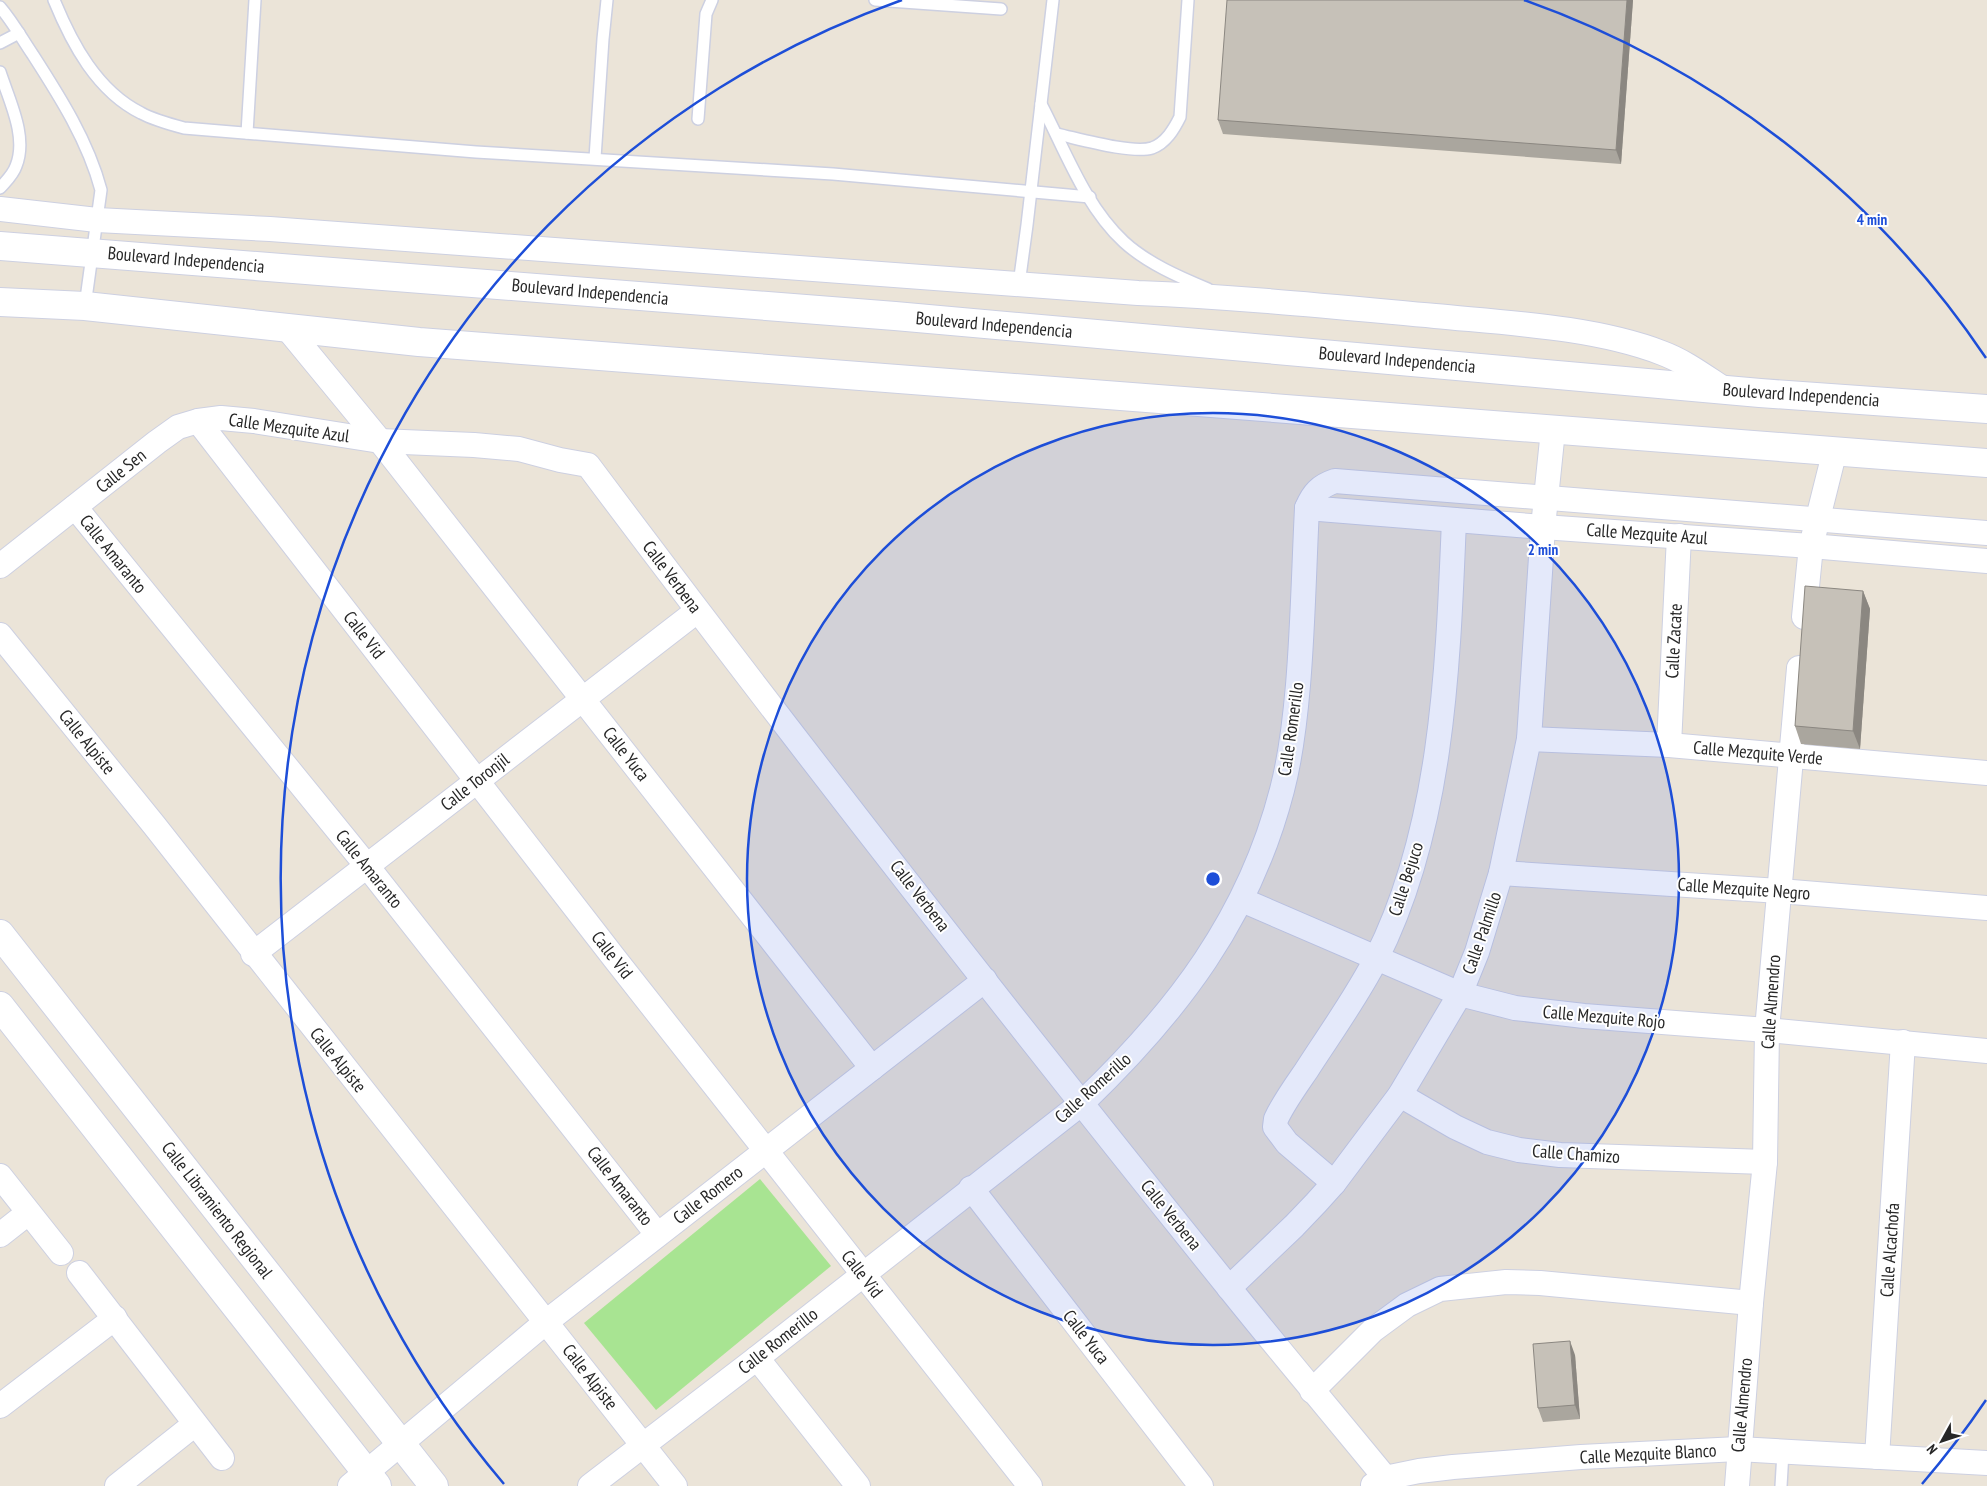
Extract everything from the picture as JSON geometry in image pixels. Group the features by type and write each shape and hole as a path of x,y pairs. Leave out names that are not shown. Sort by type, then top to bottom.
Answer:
{"main road":[{"name":"Boulevard Independencia","path":"0,246 885,315 1724,389 1987,409"},
{"path":"0,302 85,306 439,343 1987,463"},
{"name":"Calle Libramiento Regional","path":"0,934 434,1486"},
{"path":"0,1006 365,1482"}],"street":[{"path":"0,209 97,220 270,229 1138,293 1226,296 1484,320 1578,332 1662,353 1685,364 1724,389"},
{"name":"Calle Yuca","path":"287,328 380,440 872,1068"},
{"name":"Calle Mezquite Azul","path":"198,421 221,418 254,421 380,440"},
{"name":"Calle Sen","path":"0,566 157,442 178,427 198,421"},
{"name":"Calle Vid","path":"198,421 765,1151 1030,1486"},
{"name":"Calle Palmillo","path":"1229,1288 1294,1226 1334,1182 1400,1095 1460,994 1488,919 1501,873 1529,740 1543,527 1553,430"},
{"name":"Calle Verbena","path":"380,440 519,449 588,465 697,611 985,980 1383,1483"},
{"name":"Calle Almendro","path":"1737,1486 1738,1449 1750,1303 1765,1162 1767,1030 1791,757 1811,546 1835,450"},
{"path":"1307,508 1317,490 1324,484 1335,480 1546,499 1818,518 1987,533"},
{"name":"Calle Amaranto","path":"75,507 367,866 658,1234"},
{"name":"Calle Mezquite Azul","path":"1307,508 1987,561"},
{"name":"Calle Romerillo","path":"590,1486 757,1358 971,1188 1082,1103 1124,1062 1198,973 1242,900 1268,840 1283,788 1294,721 1300,655 1307,508"},
{"name":"Calle Bejuco","path":"1334,1182 1286,1143 1275,1127 1276,1119 1376,959 1412,869 1436,759 1450,618 1454,520"},
{"name":"Calle Zacate","path":"1669,745 1679,536"},
{"name":"Calle Toronjil","path":"254,954 697,611"},
{"name":"Calle Alpiste","path":"0,635 154,825 675,1486"},
{"name":"Calle Mezquite Verde","path":"1529,740 1669,745 1791,757 1987,772"},
{"name":"Calle Mezquite Negro","path":"1501,873 1780,891 1987,908"},
{"name":"Calle Mezquite Rojo","path":"1242,900 1460,994 1515,1008 1574,1015 1767,1030 1987,1051"},
{"name":"Calle Romero","path":"365,1482 401,1444 546,1322 985,980"},
{"name":"Calle Alcachofa","path":"1877,1457 1903,1042"},
{"name":"Calle Chamizo","path":"1400,1095 1486,1142 1520,1150 1560,1155 1765,1162"},
{"path":"0,1176 61,1253"},
{"name":"Calle Yuca","path":"971,1188 1201,1486"},
{"path":"0,1235 28,1212"},
{"path":"79,1273 222,1458"},
{"path":"1312,1391 1373,1330 1407,1305 1440,1289 1499,1282 1540,1283 1750,1303"},
{"path":"0,1406 115,1318"},
{"path":"757,1358 858,1486"},
{"path":"117,1486 195,1424"},
{"name":"Calle Mezquite Blanco","path":"1383,1483 1419,1471 1463,1466 1582,1457 1738,1449 1987,1463"}],"lane":[{"path":"54,0 76,48 96,76 118,99 140,113 158,121 184,128 476,152 833,174 1090,197"},
{"path":"247,133 255,0"},
{"path":"595,158 602,39 607,0"},
{"path":"698,119 706,14 712,0"},
{"path":"875,0 1001,9"},
{"path":"1019,284 1053,0"},
{"path":"1057,134 1138,150 1153,148 1164,141 1172,132 1180,117 1188,0"},
{"path":"0,7 46,75 84,141 96,172 101,190 85,306"},
{"path":"0,44 19,33"},
{"path":"0,72 18,128 20,148 15,170 0,188"},
{"path":"1041,104 1090,197 1108,226 1143,257 1196,284 1226,296"},
{"path":"1781,1486 1783,1452"}],"green space":[{"path":"760,1179 831,1266 656,1410 584,1323"}],"building":[{"path":"1227,0 1627,0 1616,150 1218,120"},
{"path":"1805,586 1863,591 1853,731 1795,726"},
{"path":"1570,1341 1575,1405 1538,1408 1533,1344"}]}
